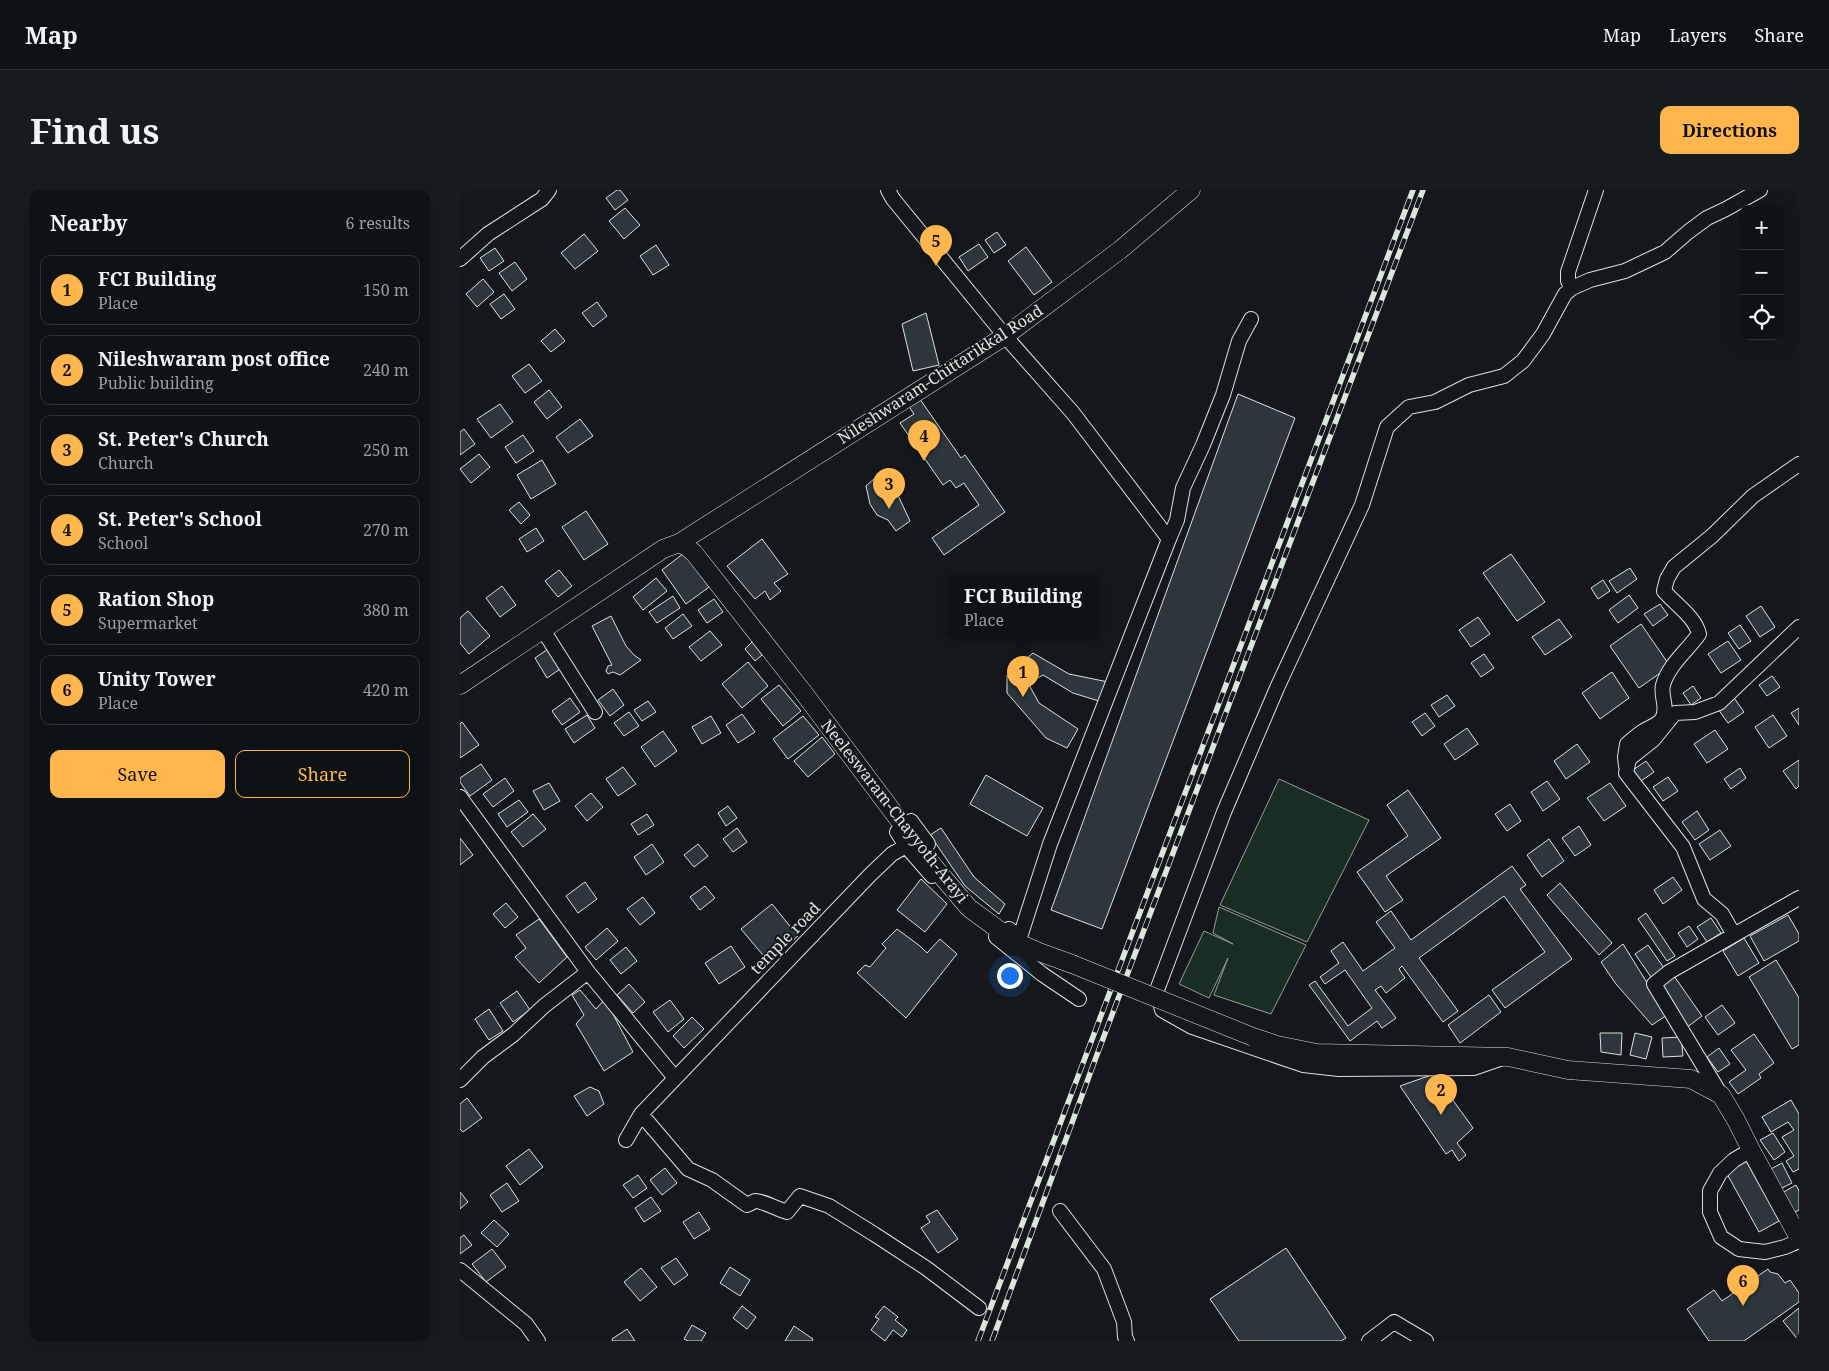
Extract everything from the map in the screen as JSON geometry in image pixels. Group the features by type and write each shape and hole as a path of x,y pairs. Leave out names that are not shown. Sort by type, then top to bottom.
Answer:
{"main road":[{"name":"Nileshwaram-Chittarikkal Road","path":"460,685 663,549 679,543 1005,336 1120,250 1191,190"},
{"name":"Neeleswaram-Chayyoth-Arayi","path":"679,543 694,553 803,692 935,868 970,908 1014,941 1277,1045 1317,1053 1508,1057 1568,1070 1691,1079 1721,1095"},
{"path":"1721,1095 1799,1240"}],"street":[{"path":"460,259 488,234 542,198 549,190"},
{"path":"888,190 893,199 1005,336 1073,413 1169,539"},
{"path":"1572,288 1568,281 1568,272 1596,190"},
{"path":"1508,1057 1474,1068 1339,1069 1303,1065 1192,1027 1162,1010 1157,990 1228,804 1277,688 1362,505 1387,427 1409,407 1436,402 1469,385 1504,376 1523,360 1543,334 1565,294 1572,288 1590,280 1625,271 1665,252 1707,218 1760,190"},
{"path":"1079,999 1042,974 1002,943 948,895 896,832 911,821 971,902 1020,937 1050,844 1177,520 1183,488 1223,396 1239,341 1251,319"},
{"path":"1734,935 1722,914 1704,899 1683,847 1626,773 1625,757 1627,744 1642,732 1653,727 1662,718 1665,707 1662,697 1663,684 1674,664 1699,634 1697,624 1664,592 1670,573 1674,567 1712,536 1753,496 1799,464"},
{"path":"1627,769 1629,759 1652,740 1675,713 1695,712 1719,703 1799,627"},
{"path":"543,630 595,712"},
{"path":"460,797 588,972 675,1078"},
{"name":"temple road","path":"626,1140 641,1114 675,1078 870,875 892,854 906,846"},
{"path":"1721,1095 1654,984 1669,972 1799,898"},
{"path":"460,1080 483,1057 514,1034 544,1006 588,972"},
{"path":"641,1114 688,1169 712,1180 747,1205 754,1201 764,1202 772,1208 787,1212 800,1196 828,1206 926,1268 979,1308"},
{"path":"1751,1150 1734,1160 1720,1173 1710,1190 1710,1212 1721,1237 1740,1249 1765,1252 1785,1247 1799,1240"},
{"path":"1060,1211 1104,1269 1124,1322 1127,1341"},
{"path":"460,1270 526,1324 538,1341"},
{"path":"1368,1341 1394,1322 1426,1341"}],"green space":[{"path":"1279,779 1369,820 1307,942 1220,905"},
{"path":"1219,907 1306,945 1271,1014 1214,995 1228,958 1209,998 1179,984 1204,931 1233,944 1213,933"}],"building":[{"path":"620,190 628,200 615,210 606,198"},
{"path":"625,208 640,225 624,239 609,221"},
{"path":"997,232 1006,245 994,253 985,240"},
{"path":"584,234 598,251 575,269 561,253"},
{"path":"979,244 988,257 968,271 959,257"},
{"path":"656,245 669,265 653,275 640,256"},
{"path":"1026,247 1052,282 1034,295 1008,261"},
{"path":"495,248 504,261 489,271 480,258"},
{"path":"515,262 527,279 512,291 499,273"},
{"path":"483,279 494,292 477,307 466,294"},
{"path":"504,294 515,309 501,319 490,304"},
{"path":"597,302 607,316 593,327 582,313"},
{"path":"926,313 939,365 913,371 902,324"},
{"path":"555,329 565,341 551,352 541,341"},
{"path":"529,364 542,381 525,393 512,376"},
{"path":"549,390 562,407 547,419 534,402"},
{"path":"1238,394 1295,418 1102,929 1051,910"},
{"path":"917,395 961,458 965,455 1005,512 944,555 932,538 979,505 964,483 956,488 950,480 943,485 900,423 914,414 906,402"},
{"path":"500,404 513,422 491,438 477,419"},
{"path":"580,419 593,436 568,453 556,437"},
{"path":"464,429 475,444 460,455 460,432"},
{"path":"523,435 534,451 516,463 505,447"},
{"path":"479,454 490,467 471,483 460,469"},
{"path":"542,460 556,484 531,499 517,475"},
{"path":"875,478 888,483 895,489 910,521 896,531 888,520 877,515 870,504 866,486"},
{"path":"519,502 530,515 521,524 509,510"},
{"path":"586,511 608,544 584,560 562,527"},
{"path":"536,528 544,541 527,552 519,539"},
{"path":"762,539 788,574 774,583 781,591 770,600 765,591 755,599 727,566"},
{"path":"684,553 709,587 686,604 662,570"},
{"path":"1511,554 1545,602 1517,621 1483,573"},
{"path":"1630,568 1637,579 1617,593 1609,581"},
{"path":"559,570 572,586 558,597 545,581"},
{"path":"656,578 667,591 643,610 633,597"},
{"path":"1603,580 1610,591 1598,599 1591,588"},
{"path":"502,586 516,605 500,617 486,598"},
{"path":"1629,595 1638,608 1618,623 1609,610"},
{"path":"673,596 680,608 657,623 649,612"},
{"path":"714,599 723,612 707,623 698,610"},
{"path":"1660,604 1668,615 1653,626 1644,614"},
{"path":"1761,606 1775,627 1760,637 1746,616"},
{"path":"468,611 490,636 469,654 460,643 460,618"},
{"path":"683,614 692,626 673,639 665,628"},
{"path":"611,616 626,646 641,660 620,675 613,672 608,674 606,671 608,666 612,665 592,626"},
{"path":"1478,617 1490,634 1471,647 1459,630"},
{"path":"1559,619 1572,637 1545,655 1532,637"},
{"path":"1641,624 1670,666 1639,688 1610,646"},
{"path":"1740,625 1751,641 1739,649 1728,633"},
{"path":"710,631 722,645 701,661 689,647"},
{"path":"1728,641 1741,660 1721,673 1708,654"},
{"path":"752,642 762,655 755,661 745,649"},
{"path":"551,647 563,667 547,678 535,658"},
{"path":"1033,653 1069,674 1113,683 1102,702 1073,693 1043,675 1028,683 1039,703 1078,729 1067,748 1046,738 1007,693 1007,675"},
{"path":"1484,654 1494,668 1481,677 1471,663"},
{"path":"748,662 768,686 742,708 722,684"},
{"path":"1612,672 1629,698 1600,719 1582,693"},
{"path":"1772,676 1780,687 1767,696 1759,685"},
{"path":"779,685 801,711 783,726 761,699"},
{"path":"1693,686 1701,698 1691,705 1683,693"},
{"path":"613,689 624,705 610,716 598,700"},
{"path":"1447,695 1455,706 1439,717 1431,705"},
{"path":"570,698 580,712 562,725 552,711"},
{"path":"1734,698 1744,712 1728,723 1718,709"},
{"path":"648,701 656,712 642,721 634,710"},
{"path":"1799,708 1799,725 1791,713"},
{"path":"629,712 639,726 624,736 614,723"},
{"path":"1425,713 1435,726 1422,736 1412,722"},
{"path":"742,714 755,732 738,743 726,725"},
{"path":"587,715 595,728 574,743 565,729"},
{"path":"1773,715 1787,736 1769,748 1755,727"},
{"path":"711,716 721,733 702,744 692,727"},
{"path":"803,716 819,735 788,759 773,739"},
{"path":"462,722 479,745 460,758 460,724"},
{"path":"1467,728 1478,744 1455,760 1444,744"},
{"path":"1715,730 1728,749 1707,763 1694,744"},
{"path":"663,731 677,751 655,767 641,747"},
{"path":"822,737 835,754 808,777 794,761"},
{"path":"1577,744 1590,762 1566,779 1554,761"},
{"path":"1799,760 1799,786 1796,789 1783,771"},
{"path":"1646,761 1654,772 1641,781 1633,770"},
{"path":"481,764 492,780 470,796 460,782 460,778"},
{"path":"623,767 636,784 618,796 606,779"},
{"path":"1740,768 1746,778 1731,789 1724,779"},
{"path":"986,775 1043,808 1027,836 970,804"},
{"path":"1668,777 1678,791 1663,801 1653,787"},
{"path":"505,778 514,791 493,807 483,794"},
{"path":"1547,781 1560,799 1543,811 1531,792"},
{"path":"549,783 560,801 544,810 533,791"},
{"path":"1610,783 1626,806 1604,821 1587,798"},
{"path":"1408,790 1441,838 1386,876 1403,900 1385,912 1357,872 1408,836 1387,805"},
{"path":"591,793 603,807 587,821 575,806"},
{"path":"519,800 528,812 507,827 498,814"},
{"path":"1510,804 1521,821 1507,831 1495,814"},
{"path":"728,806 737,818 726,826 718,813"},
{"path":"1697,811 1709,830 1695,840 1682,822"},
{"path":"533,814 546,829 523,847 511,832"},
{"path":"647,814 654,825 638,835 631,824"},
{"path":"1579,826 1591,845 1575,856 1562,838"},
{"path":"737,828 747,842 733,852 723,839"},
{"path":"941,828 974,877 1005,904 999,914 965,886 930,835"},
{"path":"1720,830 1731,846 1710,860 1699,844"},
{"path":"460,838 473,855 460,865"},
{"path":"1549,839 1564,861 1542,877 1527,855"},
{"path":"652,844 664,862 646,875 634,857"},
{"path":"698,844 708,856 694,867 684,855"},
{"path":"1512,866 1526,885 1520,889 1572,959 1505,1008 1492,990 1545,952 1504,896 1419,958 1458,1011 1443,1022 1402,966 1399,969 1405,978 1386,993 1381,986 1375,990 1396,1018 1382,1028 1377,1021 1350,1041 1309,985 1315,981 1348,1026 1372,1008 1345,970 1325,984 1320,977 1339,963 1331,951 1343,942 1363,971 1395,948 1376,922 1391,911 1411,940"},
{"path":"1673,877 1682,890 1663,904 1654,890"},
{"path":"921,879 947,904 925,932 897,910"},
{"path":"585,882 597,899 578,913 566,896"},
{"path":"1560,883 1612,943 1599,955 1547,895"},
{"path":"705,886 715,898 700,910 690,897"},
{"path":"643,897 655,913 640,925 627,909"},
{"path":"506,903 518,917 505,928 493,914"},
{"path":"772,904 798,936 768,961 741,929"},
{"path":"1646,913 1675,956 1667,961 1638,919"},
{"path":"1788,915 1799,934 1799,941 1764,961 1750,936"},
{"path":"1711,918 1721,933 1707,942 1697,927"},
{"path":"539,919 567,957 539,983 515,957 526,948 516,935"},
{"path":"1689,926 1698,939 1687,947 1678,933"},
{"path":"607,928 618,941 596,960 585,947"},
{"path":"897,929 927,953 940,939 957,954 906,1018 857,973 865,965 870,967 886,948 882,944"},
{"path":"1744,938 1759,963 1738,976 1723,951"},
{"path":"1623,944 1667,1015 1652,1025 1616,984 1601,962"},
{"path":"1648,945 1664,968 1651,977 1635,954"},
{"path":"731,946 745,967 719,984 705,963"},
{"path":"626,947 637,961 621,974 610,960"},
{"path":"1776,960 1799,998 1799,1045 1792,1049 1749,977"},
{"path":"1674,976 1702,1016 1686,1028 1658,987"},
{"path":"629,984 645,1002 633,1013 617,995"},
{"path":"580,990 596,1009 605,999 633,1052 604,1071 576,1024 584,1015 572,995"},
{"path":"517,991 530,1010 513,1022 500,1003"},
{"path":"1489,995 1501,1012 1460,1043 1448,1025"},
{"path":"670,1000 684,1019 668,1032 653,1012"},
{"path":"1722,1005 1735,1023 1718,1035 1705,1017"},
{"path":"489,1009 503,1031 489,1040 475,1019"},
{"path":"692,1017 704,1029 684,1048 673,1036"},
{"path":"1600,1033 1622,1033 1621,1055 1601,1052"},
{"path":"1635,1033 1652,1037 1646,1059 1630,1055"},
{"path":"1754,1034 1774,1063 1759,1074 1761,1078 1738,1094 1729,1082 1746,1070 1731,1050"},
{"path":"1681,1037 1683,1056 1663,1057 1662,1038"},
{"path":"1719,1048 1730,1064 1718,1072 1707,1057"},
{"path":"1434,1074 1473,1128 1457,1143 1466,1155 1459,1161 1452,1150 1446,1154 1400,1086"},
{"path":"590,1087 599,1091 604,1104 587,1116 574,1096"},
{"path":"467,1098 482,1118 463,1132 460,1129 460,1104"},
{"path":"1791,1100 1799,1114 1799,1169 1793,1172 1786,1161 1794,1156 1782,1137 1794,1130 1788,1122 1771,1132 1762,1117"},
{"path":"1773,1133 1785,1152 1774,1160 1760,1140"},
{"path":"529,1149 543,1167 520,1185 506,1166"},
{"path":"1746,1161 1779,1221 1759,1232 1726,1172"},
{"path":"1782,1163 1792,1183 1780,1189 1769,1170"},
{"path":"665,1168 677,1183 662,1195 650,1180"},
{"path":"638,1175 647,1188 633,1198 623,1185"},
{"path":"507,1183 519,1201 502,1212 490,1195"},
{"path":"1796,1185 1799,1191 1799,1210 1793,1213 1782,1193"},
{"path":"460,1192 468,1202 460,1209"},
{"path":"651,1197 661,1211 644,1222 635,1208"},
{"path":"937,1210 958,1239 938,1253 921,1228 930,1222 926,1216"},
{"path":"699,1212 710,1229 694,1239 683,1222"},
{"path":"494,1220 509,1234 497,1247 481,1233"},
{"path":"464,1235 472,1245 460,1254 460,1238"},
{"path":"1286,1248 1346,1338 1341,1341 1239,1341 1210,1299"},
{"path":"492,1249 506,1267 486,1282 472,1264"},
{"path":"676,1258 688,1275 674,1285 661,1268"},
{"path":"730,1267 750,1280 740,1296 720,1283"},
{"path":"641,1268 657,1287 640,1301 624,1282"},
{"path":"1768,1269 1770,1272 1778,1274 1785,1283 1790,1280 1799,1293 1799,1302 1744,1341 1709,1341 1687,1309 1714,1290 1722,1301"},
{"path":"742,1306 756,1317 747,1329 733,1318"},
{"path":"884,1306 898,1317 895,1320 907,1330 902,1337 893,1330 885,1341 871,1330 879,1319 875,1317"},
{"path":"1799,1308 1799,1341 1783,1321"},
{"path":"692,1325 706,1333 701,1341 688,1341 684,1339"},
{"path":"794,1326 813,1339 812,1341 785,1341"},
{"path":"627,1329 635,1341 613,1341 612,1339"}],"railway":[{"path":"978,1341 1413,190"},
{"path":"992,1341 1095,1060 1423,190"}],"place":[{"name":"Ration Shop","path":"936,266"},
{"name":"St. Peter's School","path":"924,461"},
{"name":"St. Peter's Church","path":"889,509"},
{"name":"FCI Building","path":"1023,697"},
{"name":"Nileshwaram post office","path":"1441,1115"},
{"name":"Unity Tower","path":"1743,1306"}]}
